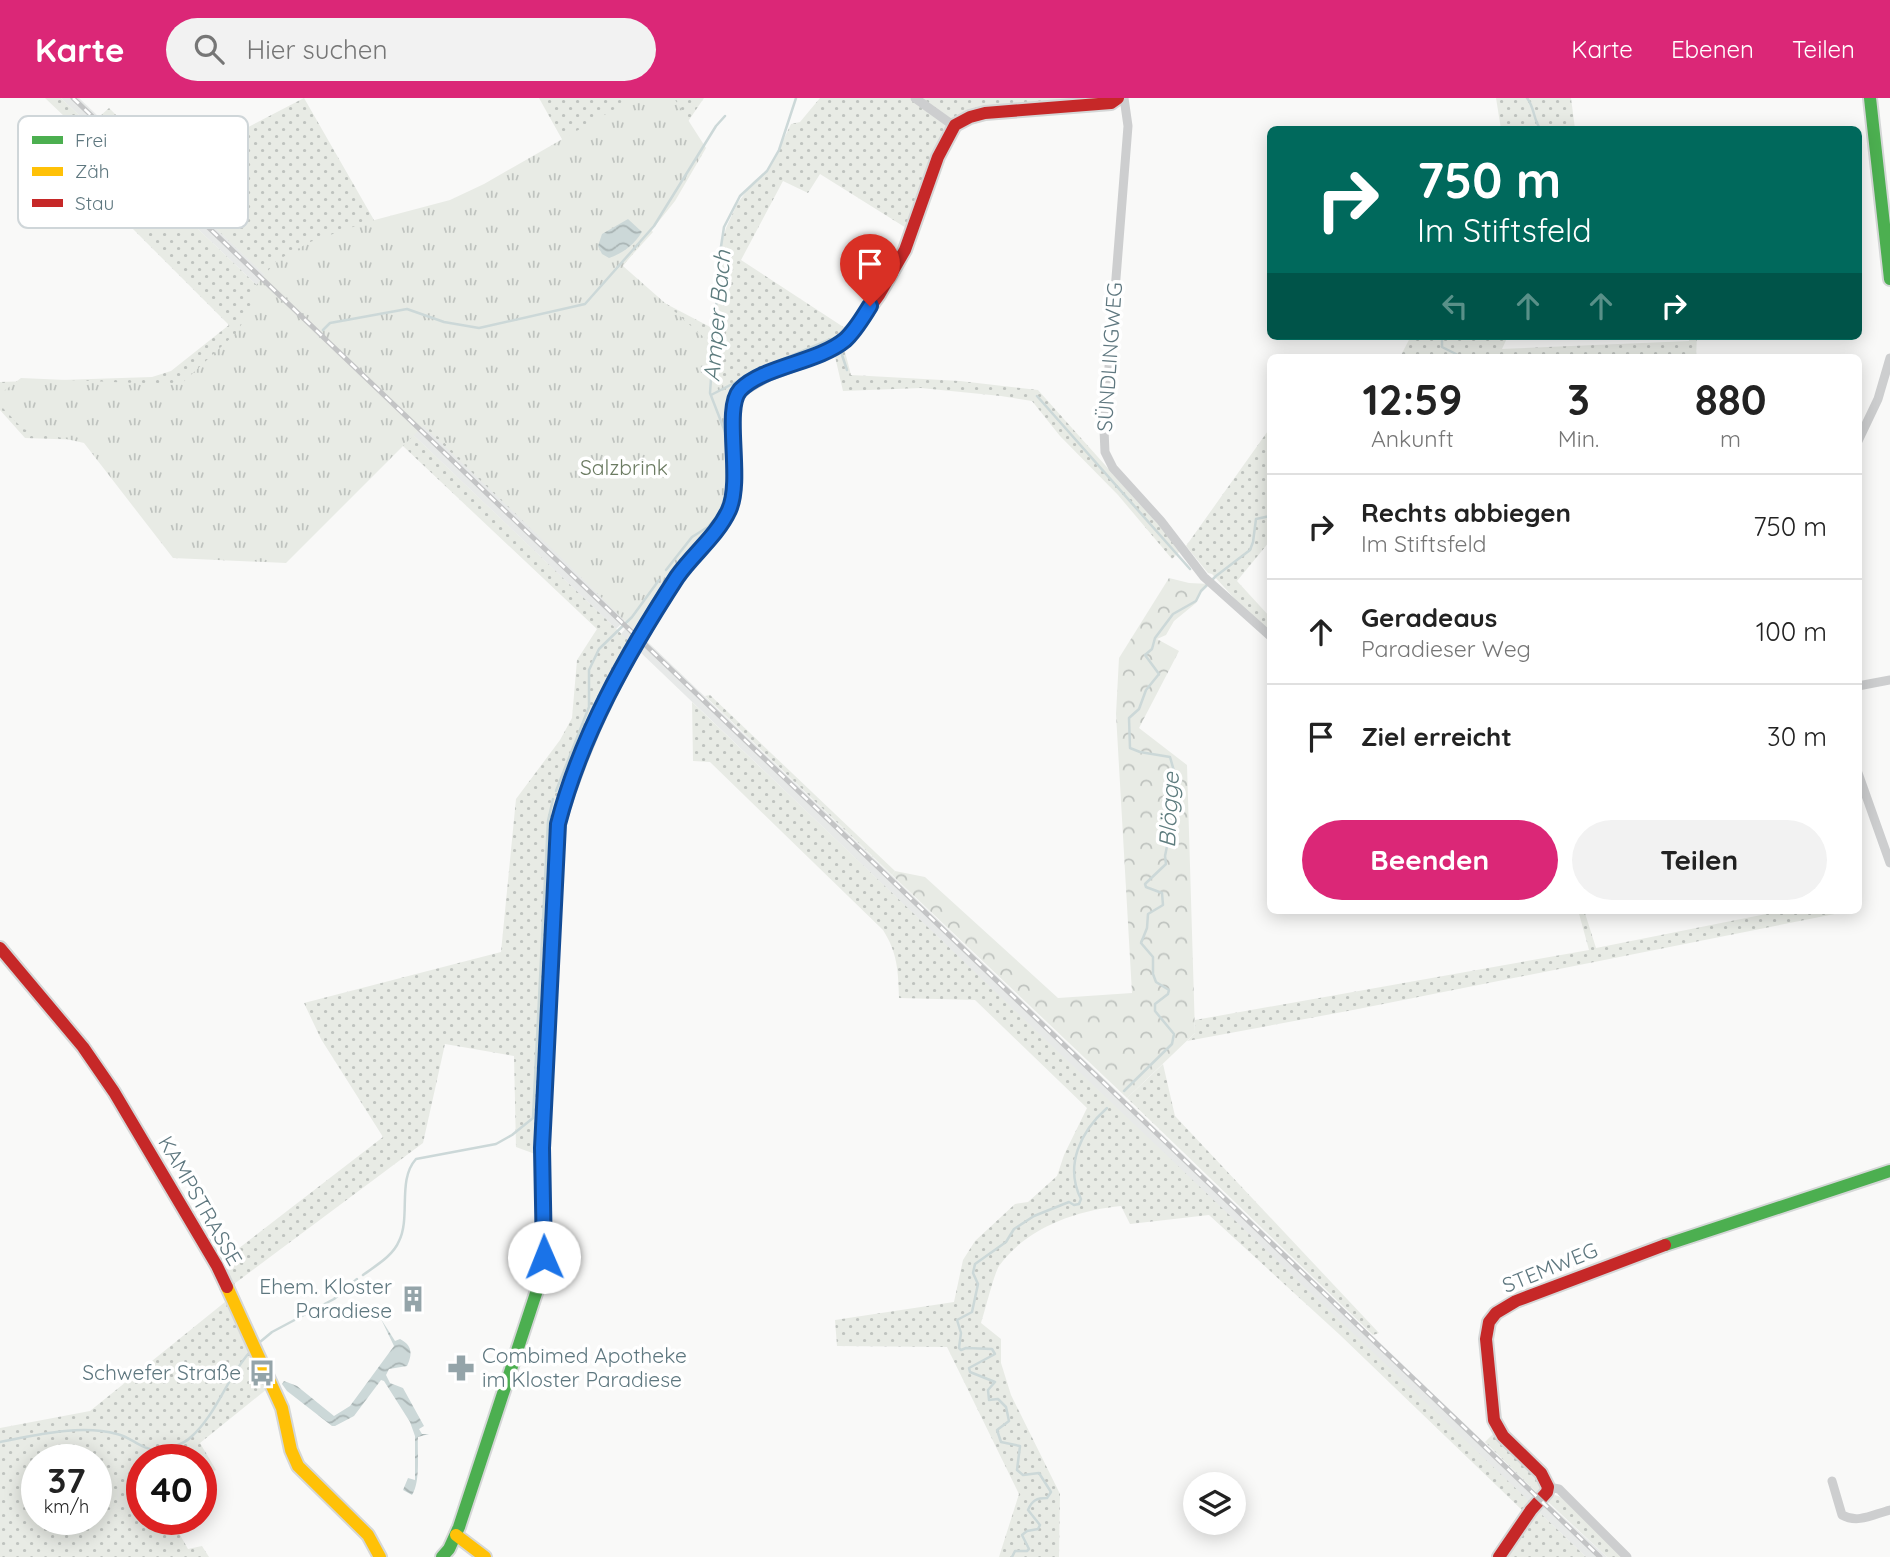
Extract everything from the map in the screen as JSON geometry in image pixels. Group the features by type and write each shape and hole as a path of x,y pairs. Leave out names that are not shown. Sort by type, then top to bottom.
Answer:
{"street":[{"path":"915,98 954,126"},
{"path":"442,1557 456,1535 542,1275 542,1148 558,824 565,800 617,676 683,568 715,533 729,510 736,471 733,407 738,392 753,380 823,353 845,340 886,284 913,231 944,142 954,126 978,115 1111,103 1118,98"},
{"name":"SÜNDLINGWEG","path":"1124,98 1128,126 1104,430 1105,452 1112,468 1161,520 1205,577 1267,633"},
{"path":"1870,98 1890,279"},
{"path":"1862,433 1878,399 1890,358"},
{"path":"1862,685 1890,680"},
{"path":"1862,784 1890,863"},
{"name":"KAMPSTRASSE","path":"0,948 83,1047 114,1092 217,1266 282,1408 291,1450 298,1466 362,1529 380,1557"},
{"name":"STEMWEG","path":"1548,1487 1541,1473 1503,1436 1494,1420 1486,1339 1489,1322 1496,1313 1516,1301 1634,1255 1890,1171"},
{"path":"1832,1481 1842,1515 1848,1519 1855,1520 1890,1510"},
{"path":"1499,1557 1548,1487 1559,1489 1627,1557"},
{"path":"456,1535 485,1557"}],"shaded area":[{"path":"61,98 79,98 98,116 80,116"},
{"path":"197,228 216,228 535,531 625,620 616,629"},
{"path":"629,624 1540,1496 1607,1557 1586,1557 1350,1332 621,634"}],"green space":[{"path":"45,98 61,98 80,116 64,116"},
{"path":"304,98 382,234 578,168 539,98 704,98 629,208 653,232 613,276 714,329 719,253 737,204 753,182 769,169 791,124 800,122 820,98 910,98 951,126 911,231 820,174 808,193 783,181 741,260 851,332 822,351 737,391 734,472 588,583 215,228 248,228 248,127"},
{"name":"Salzbrink","path":"634,98 674,98 706,148 675,201 623,266 716,348 714,384 717,388 723,385 729,404 725,422 731,459 727,519 637,633 425,424 286,563 173,558 84,443 23,429 0,405 0,394 21,378 180,385 235,334 251,310 254,288 276,261 310,242 367,222 450,200 484,184"},
{"path":"921,98 1114,98 953,124"},
{"path":"1496,98 1571,98 1575,126 1501,126"},
{"path":"109,108 117,116 100,116"},
{"path":"132,228 197,228 631,643 594,713 560,795 546,949 535,1154 516,1147 514,1056 445,1044 423,1143 234,1284 221,1262 383,1137 321,1039 304,1003 501,952 516,799 560,740 572,718 577,660 597,629 334,381 111,441 25,438 0,410 0,382 152,377 171,371 229,325"},
{"path":"1409,340 1506,340 1502,349 1697,340 1696,354 1402,354"},
{"path":"843,344 851,375 960,381 1038,390 1181,550 1172,559 1118,495 1060,436 1032,401 921,388 843,391 833,348"},
{"path":"1267,432 1267,545 1237,581 1267,614 1267,630 1208,573 1186,546"},
{"path":"1169,578 1210,584 1200,593 1196,603 1174,621 1166,635 1157,639 1179,651 1139,728 1187,765 1195,1033 1127,1098 892,875 895,871 925,877 1058,998 1132,993 1116,714 1119,658"},
{"path":"710,695 895,871 892,875 705,696"},
{"path":"692,702 1532,1504 1524,1512 1340,1335 1209,1215 1130,1224 1121,1206 1070,1217 1038,1231 1010,1253 999,1266 995,1277 981,1323 1001,1339 1001,1363 1011,1395 1060,1494 1059,1557 999,1557 1019,1494 947,1347 837,1346 835,1320 954,1302 963,1260 975,1241 1015,1204 1028,1202 1057,1176 1087,1108 975,1000 899,998 894,955 883,930 710,762 693,761"},
{"path":"1579,914 1585,914 1596,948 1766,914 1835,914 1187,1041 1195,1033 1195,1020 1589,950"},
{"path":"1163,1064 1175,1116 1379,1333 1373,1335 1127,1098"},
{"path":"225,1302 267,1389 201,1444 126,1444 126,1535 180,1535 188,1549 202,1546 209,1557 0,1557 0,1428 90,1411"},
{"path":"1494,1433 1531,1466 1543,1485 1540,1496 1485,1442"},
{"path":"1555,1495 1561,1497 1622,1557 1607,1557 1546,1500"},
{"path":"1538,1511 1586,1557 1504,1557"}],"water":[{"path":"628,219 642,232 639,237 628,248 614,256 609,258 602,254 598,246 602,234"},
{"path":"381,1319 395,1341 404,1341 411,1354 407,1366 389,1369 386,1375 390,1383 403,1388 424,1426 419,1429 422,1434 429,1434 418,1437 418,1475 412,1495 403,1490 408,1478 415,1480 415,1436 410,1422 384,1381 381,1380 354,1416 335,1426 287,1391 282,1384 284,1381 297,1386 334,1416 350,1406 394,1346"}],"waterway":[{"name":"Amper Bach","path":"727,437 710,393 724,227 740,196 767,171 779,150 796,98"},
{"name":"Blögge","path":"1527,98 1539,126"},
{"path":"323,330 330,323 407,309 444,322 479,328 585,304 654,226 716,126 725,116"},
{"path":"711,395 767,366 831,339 833,342"},
{"name":"Blögge","path":"1442,340 1442,347 1456,354"},
{"path":"840,349 847,370"},
{"path":"1037,396 1190,569"},
{"name":"Amper Bach","path":"666,570 692,537 708,527 719,514 727,492"},
{"name":"Blögge","path":"1124,1091 1172,1044 1174,1034 1155,1011 1155,1004 1168,994 1169,990 1156,982 1153,957 1141,943 1147,928 1148,914 1163,905 1162,893 1146,887 1145,884 1166,864 1165,856 1173,817 1166,800 1166,789 1174,771 1170,757 1130,748 1129,718 1139,709 1146,690 1159,674 1145,655 1152,649 1155,638 1173,614 1196,601 1201,591 1216,576 1250,550 1256,519 1267,517"},
{"name":"Amper Bach","path":"556,791 589,707 589,670 599,649 632,617 659,580"},
{"name":"Amper Bach","path":"363,1275 388,1256 399,1241 404,1221 407,1177 416,1159 496,1144 533,1118 548,821 553,799"},
{"name":"Blögge","path":"1012,1557 1015,1551 1029,1549 1022,1535 1038,1529 1040,1525 1028,1510 1031,1504 1040,1498 1047,1498 1051,1492 1039,1473 1023,1475 1017,1470 1020,1446 1001,1442 997,1430 1009,1421 1006,1407 998,1399 989,1400 988,1390 995,1382 970,1372 969,1368 995,1354 992,1349 961,1350 961,1333 957,1320 972,1312 978,1284 973,1273 975,1264 1006,1242 1014,1229 1034,1216 1069,1202 1079,1204 1081,1199 1074,1174 1078,1149 1090,1127 1107,1108"},
{"name":"Amper Bach","path":"260,1342 272,1332 334,1299 357,1279"},
{"name":"Amper Bach","path":"0,1442 28,1436 89,1430 122,1436 152,1449 161,1450 175,1446 188,1440 200,1428 249,1353"}],"railway":[{"path":"73,98 92,116"},
{"path":"209,228 1600,1557"}],"traffic: fast":[{"path":"1870,98 1890,279"},
{"path":"442,1557 449,1549 459,1527 542,1275 542,1148 545,1094"},
{"path":"1665,1245 1890,1171"}],"traffic: slow":[{"path":"649,622 684,568 712,536 729,508 734,486 733,411 736,398 743,388"},
{"path":"227,1287 282,1408 291,1450 298,1466 368,1535 380,1557"},
{"path":"456,1535 485,1557"}],"traffic: jam":[{"path":"743,388 767,374 822,354 842,341 858,324 879,295 905,250 938,157 955,125 985,113 1111,103 1118,98"},
{"path":"545,1094 558,825 597,720 649,622"},
{"path":"0,948 83,1047 114,1092 227,1287"},
{"path":"1499,1557 1548,1487 1541,1473 1503,1436 1494,1420 1486,1339 1489,1322 1496,1313 1516,1301 1665,1245"}],"place":[{"name":"Ehem. Kloster Paradiese","path":"413,1299"},
{"name":"Combimed Apotheke im Kloster Paradiese","path":"461,1368"},
{"name":"Schwefer Straße","path":"262,1373"}],"route":[{"path":"544,1257 542,1148 558,824 565,800 617,676 683,568 715,533 729,510 736,471 733,407 738,392 753,380 823,353 845,340 870,306"}]}
